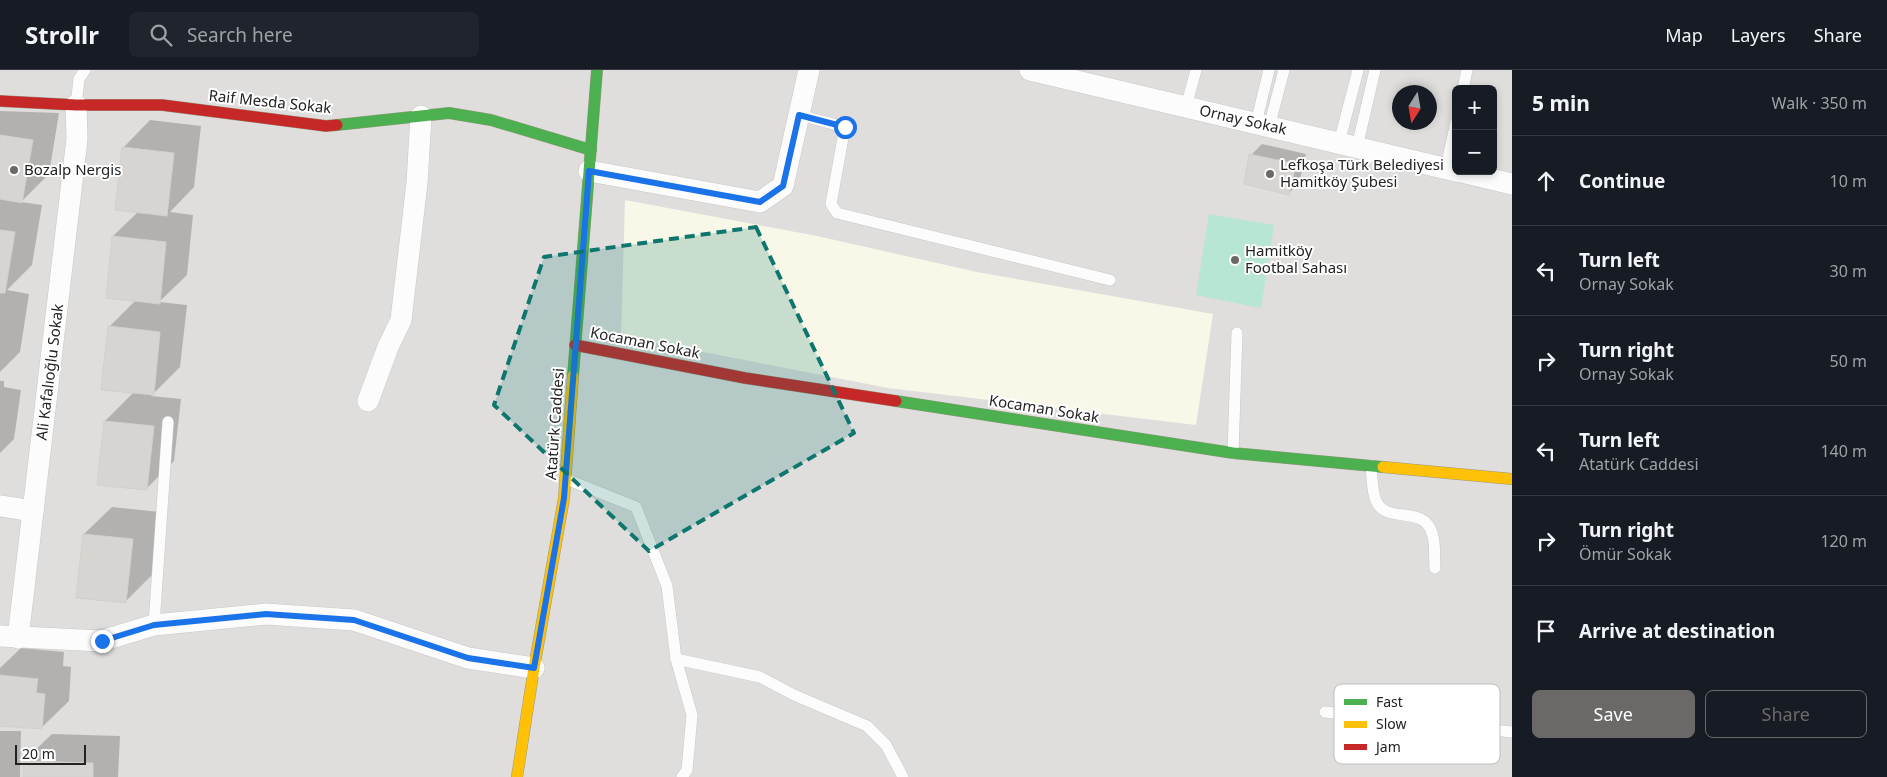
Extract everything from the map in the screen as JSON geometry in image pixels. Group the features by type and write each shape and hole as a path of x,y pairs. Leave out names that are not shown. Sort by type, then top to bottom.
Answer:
{"street":[{"name":"Atatürk Caddesi","path":"517,777 564,498 597,70"},
{"path":"590,161 760,202 783,186 810,70"},
{"name":"Ornay Sokak","path":"1030,70 1452,170"},
{"name":"Raif Mesda Sokak","path":"0,101 76,105 162,106 326,126 449,113 491,120 590,161"},
{"name":"Ali Kafalıoğlu Sokak","path":"9,637 33,511 77,139 76,105"},
{"path":"368,401 388,347 401,320 417,183 421,116"},
{"name":"Ornay Sokak","path":"1474,175 1512,184"},
{"name":"Kocaman Sokak","path":"575,345 755,379 1233,453 1512,480"},
{"path":"0,506 33,511"},
{"path":"9,637 102,641 154,625 266,614 354,620 468,658 534,668"}],"lane":[{"path":"76,105 79,79 85,70"},
{"path":"1186,107 1196,70"},
{"path":"1263,125 1269,70"},
{"path":"1263,125 1284,70"},
{"path":"1348,145 1358,70"},
{"path":"1348,145 1375,70"},
{"path":"1464,85 1467,70"},
{"path":"799,115 845,127 831,204 838,213 1110,280"},
{"path":"1233,453 1237,333"},
{"path":"154,625 168,422"},
{"path":"1371,466 1376,501 1384,511 1417,517 1426,521 1433,534 1435,568"},
{"path":"566,479 636,507 666,586 676,659 692,715 687,770 682,777"},
{"path":"676,659 760,677 794,695 867,726 886,745 903,777"},
{"path":"1326,712 1334,713"}],"highlighted area":[{"path":"756,227 854,433 649,551 494,405 544,257"}],"shaded area":[{"path":"0,70 1512,70 1512,777 0,777"},
{"path":"625,200 817,236 977,272 1213,314 1196,425 888,388 621,336"}],"green space":[{"name":"Hamitköy Footbal Sahası","path":"1209,214 1274,225 1261,308 1196,295"}],"building":[{"name":"Bozalp Nergis","path":"0,135 33,140 22,203 0,199"},
{"path":"122,147 174,153 167,216 115,210"},
{"name":"Lefkoşa Türk Belediyesi Hamitköy Şubesi","path":"1249,154 1296,164 1289,195 1244,184"},
{"path":"0,230 15,232 5,293 0,293"},
{"path":"112,236 166,242 160,304 106,298"},
{"path":"108,326 160,332 154,395 101,390"},
{"path":"104,421 154,426 147,490 97,485"},
{"path":"83,534 133,539 126,603 76,598"},
{"path":"0,675 38,679 36,693 45,694 42,729 0,726"},
{"path":"23,761 93,763 93,777 23,777"}],"traffic: fast":[{"path":"573,376 597,70"},
{"path":"337,125 449,113 491,120 591,150"},
{"path":"896,401 1233,453 1383,467"}],"traffic: slow":[{"path":"517,777 564,498 573,376"},
{"path":"1383,467 1512,479"}],"traffic: jam":[{"path":"0,101 76,105 162,105 326,126 337,125"},
{"path":"575,345 745,378 896,401"}],"place":[{"name":"Bozalp Nergis","path":"14,170"},
{"name":"Lefkoşa Türk Belediyesi Hamitköy Şubesi","path":"1270,174"},
{"name":"Hamitköy Footbal Sahası","path":"1235,260"}],"route":[{"path":"102,641 154,625 266,614 354,620 468,658 534,668 564,498 589,171 760,202 783,186 799,115 845,127"}]}
